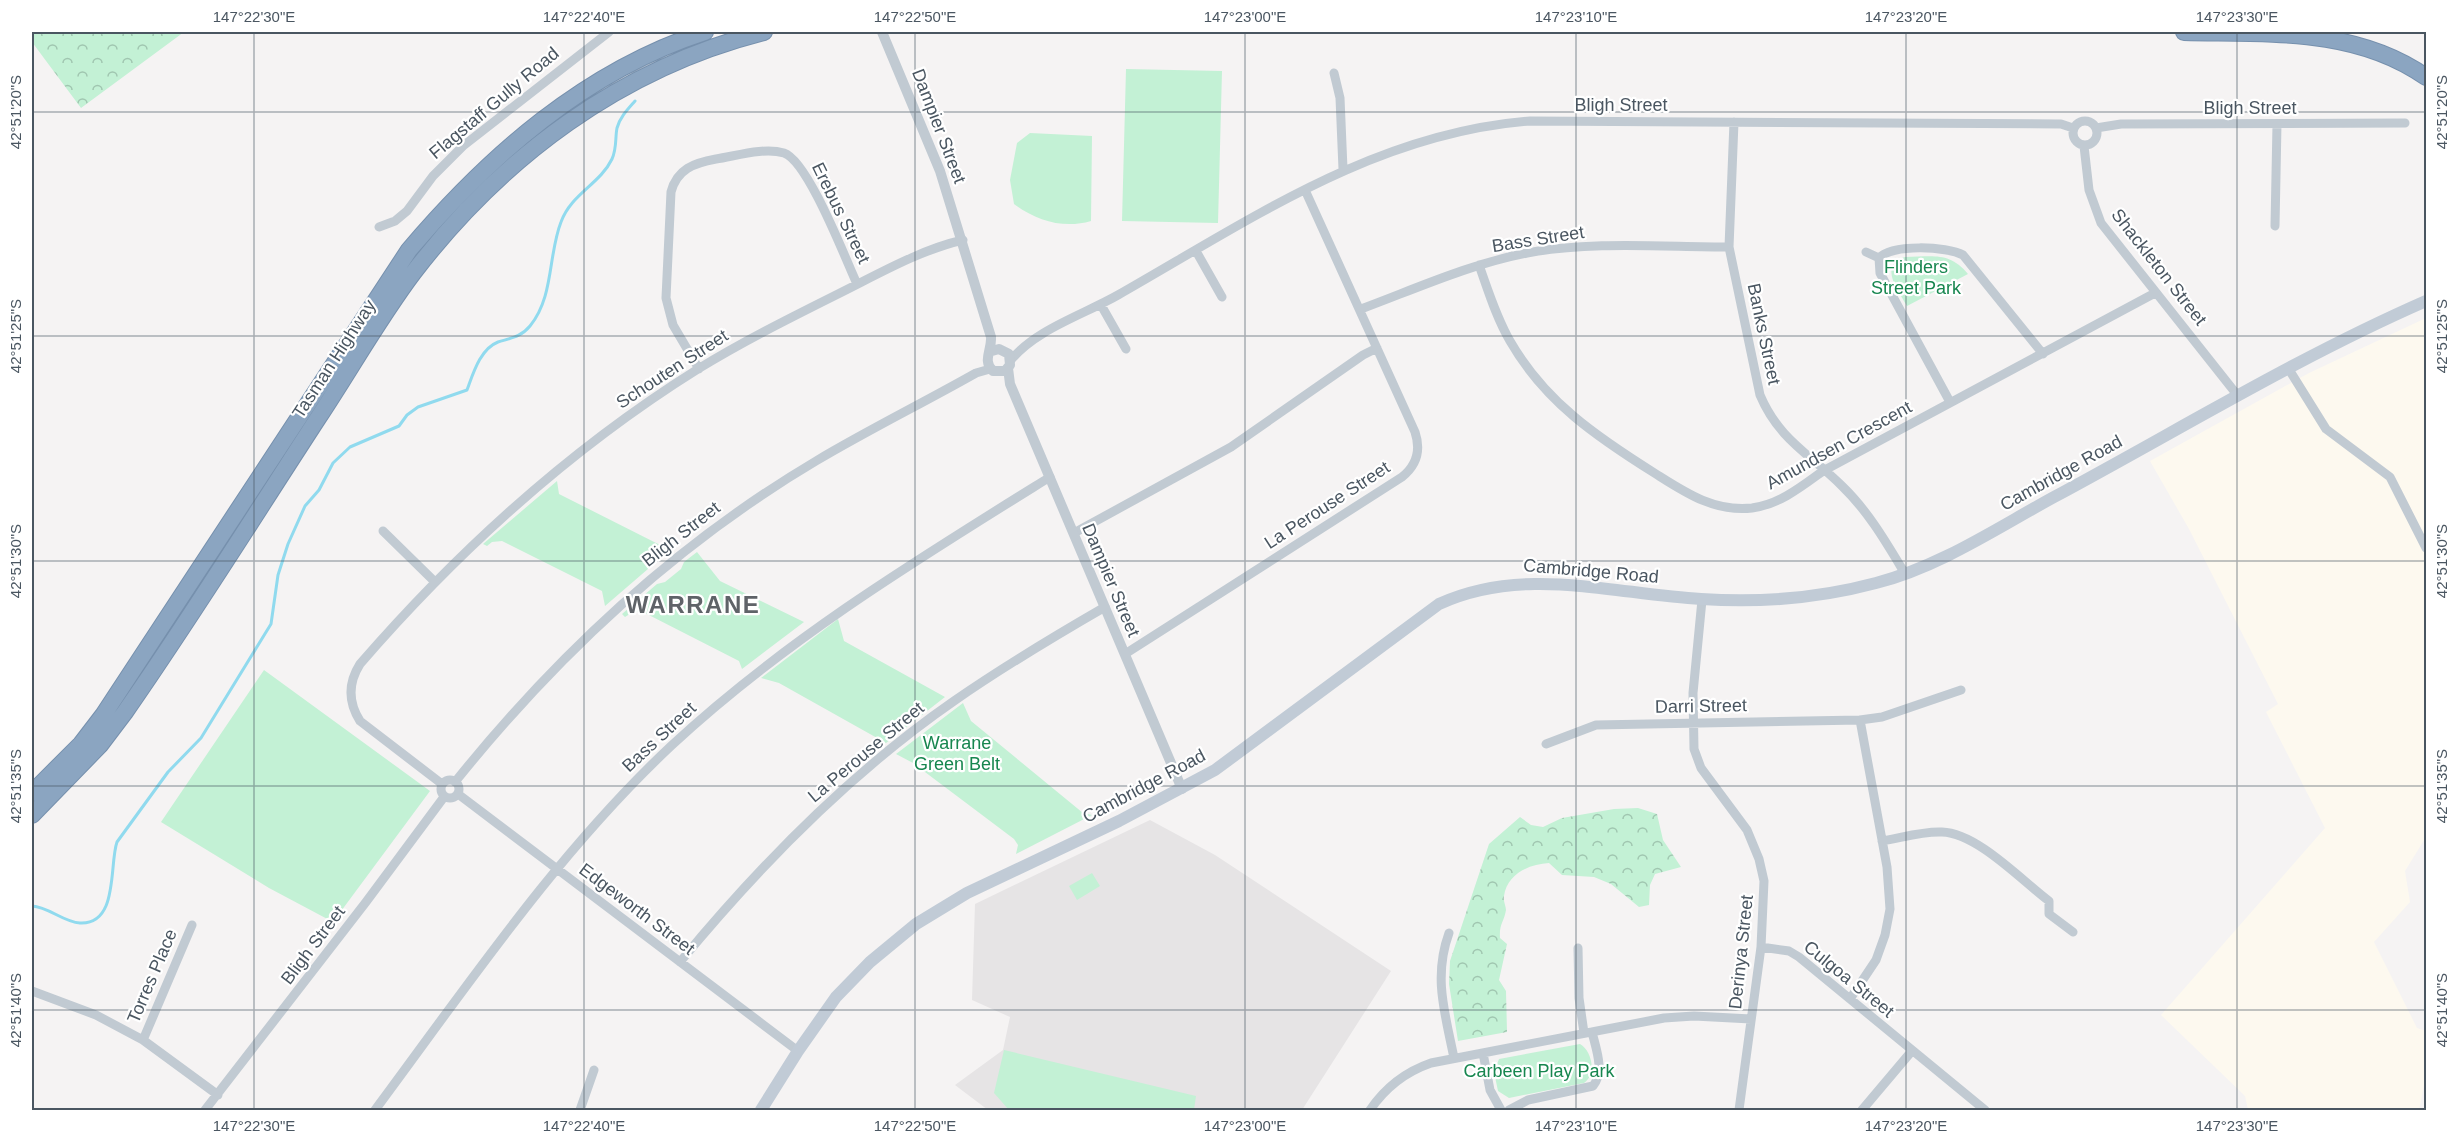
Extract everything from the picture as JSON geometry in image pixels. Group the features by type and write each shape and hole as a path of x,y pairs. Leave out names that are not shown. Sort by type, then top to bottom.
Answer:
{"highway":[{"name":"Tasman Highway","path":"32,793 81,744 104,714 403,260 450,202 497,156 555,109 621,68 705,32"},
{"name":"Tasman Highway","path":"32,815 85,762 125,712 413,273 488,186 544,139 614,93 649,74 701,52 764,32"},
{"path":"2184,32 2339,39 2381,51 2427,76"}],"main road":[{"name":"Cambridge Road","path":"761,1110 798,1051 845,987 894,941 938,909 1182,789 1236,755 1423,614 1458,595 1476,589 1517,582 1702,600 1811,596 1881,582 1948,555 2288,368 2358,332 2427,301"}],"street":[{"name":"Flagstaff Gully Road","path":"379,227 395,221 407,211 433,176 463,146 609,32"},
{"name":"Dampier Street","path":"882,32 918,111 963,240 998,360 1182,789"},
{"path":"1334,73 1340,98 1343,169"},
{"path":"2082,121 2091,122 2096,128 2096,139 2084,146 2074,140 2073,128 2082,121"},
{"name":"Banks Street","path":"1734,122 1729,247 1756,380 1764,405 1790,442 1840,484 1870,518 1904,572"},
{"name":"Bligh Street","path":"455,782 512,713 570,651 682,552 746,506 816,461 1343,169 1417,141 1501,123 2061,124 2073,128"},
{"name":"Bligh Street","path":"2096,128 2121,124 2405,123"},
{"path":"2275,226 2277,124"},
{"name":"Shackleton Street","path":"2084,146 2089,190 2101,223 2238,396"},
{"name":"Erebus Street","path":"699,369 673,325 665,288 671,192 677,178 688,167 705,161 766,152 783,153 795,159 807,176 857,284"},
{"name":"La Perouse Street","path":"1125,654 1408,472 1418,454 1417,438 1361,309 1305,190"},
{"name":"Schouten Street","path":"442,784 360,721 353,708 351,687 360,664 434,581 553,473 626,418 699,369 781,322 857,284 943,244 963,240"},
{"name":"Bass Street","path":"1361,309 1479,265 1557,249 1729,247"},
{"path":"1879,258 1886,252 1898,249 1947,249 1959,253 2043,354"},
{"path":"1196,251 1222,297"},
{"path":"1866,252 1879,258"},
{"path":"1879,258 1881,273 1950,402"},
{"name":"Amundsen Crescent","path":"1479,265 1509,340 1546,392 1592,434 1677,488 1711,505 1754,507 1787,497 1823,471 2155,293"},
{"path":"1101,305 1126,349"},
{"path":"1074,533 1231,447 1363,354 1377,348"},
{"path":"2288,368 2326,429 2379,466 2390,477 2427,548"},
{"name":"Bass Street","path":"380,1109 557,870 645,772 757,671 834,615 1050,477"},
{"path":"383,531 434,581"},
{"name":"Derinya Street","path":"1702,600 1692,723 1694,749 1701,768 1741,821 1759,859 1765,896 1761,946 1739,1110"},
{"name":"La Perouse Street","path":"680,962 780,850 895,746 952,702 1032,649 1105,607"},
{"name":"Darri Street","path":"1546,744 1596,725 1860,720 1882,717 1962,690"},
{"path":"1850,999 1876,960 1889,920 1890,895 1860,720"},
{"path":"447,781 455,782 459,789 458,794 452,798 444,797 441,792 442,784 447,781"},
{"name":"Edgeworth Street","path":"458,794 798,1051"},
{"name":"Bligh Street","path":"205,1110 444,797"},
{"path":"1882,842 1932,832 1961,836 1977,845 2049,901 2049,914 2073,932"},
{"name":"Torres Place","path":"143,1040 192,925"},
{"path":"1434,939 1448,938 1440,967 1443,1006 1454,1058"},
{"name":"Culgoa Street","path":"1761,946 1794,954 1911,1052 1985,1110"},
{"path":"1509,1110 1528,1100 1593,1086 1598,1079 1599,1068 1579,998 1578,948"},
{"path":"32,991 96,1015 143,1040 218,1095"},
{"path":"1370,1110 1383,1093 1409,1072 1454,1058 1679,1016 1751,1019"},
{"path":"1862,1110 1911,1052"},
{"path":"1483,1053 1490,1089 1501,1110"},
{"path":"580,1110 594,1070"}],"shaded area":[{"path":"2426,318 2426,837 2405,871 2410,902 2374,942 2417,1028 2426,1031 2426,1076 2419,1110 2248,1110 2245,1096 2161,1015 2325,828 2266,712 2278,704 2189,529 2150,461 2309,373"},
{"path":"1150,820 1215,855 1391,971 1302,1110 988,1110 955,1085 1003,1050 1010,1017 972,1000 975,904"}],"green space":[{"path":"32,32 184,32 81,108 32,42"},
{"path":"1126,69 1222,71 1218,223 1122,221"},
{"path":"1030,133 1092,136 1091,221 1071,224 1051,222 1032,215 1014,204 1010,180 1017,143"},
{"name":"Flinders Street Park","path":"1905,257 1940,257 1954,262 1968,274 1907,306 1895,286 1891,272 1897,261"},
{"path":"557,481 559,494 670,550 605,606 602,591 502,541 492,542 487,546 483,544"},
{"path":"697,552 720,581 804,622 742,669 739,661 641,611 633,612 625,617 622,614 657,584 665,582 681,569 684,562"},
{"name":"Warrane Green Belt","path":"838,619 844,641 945,697 886,743 779,683 761,678"},
{"path":"264,670 430,791 333,922 269,888 161,822"},
{"name":"Warrane Green Belt","path":"963,703 971,721 1083,813 1092,815 1016,854 1018,845 1014,839 913,763 896,754"},
{"path":"1638,808 1657,814 1663,840 1681,867 1655,874 1650,885 1649,905 1639,907 1611,884 1594,877 1562,875 1549,863 1534,865 1514,876 1504,896 1506,910 1500,933 1500,938 1507,944 1499,980 1506,991 1507,1032 1458,1041 1449,984 1450,961 1489,844 1520,817 1531,825 1543,827 1562,818 1614,809"},
{"path":"1092,873 1100,886 1077,900 1069,886"},
{"name":"Carbeen Play Park","path":"1580,1044 1588,1052 1592,1069 1584,1083 1509,1098 1498,1091 1494,1072 1499,1059"},
{"path":"1004,1050 1196,1096 1194,1110 1009,1110 994,1093"}],"waterway":[{"path":"32,906 80,923 92,921 101,914 110,892 117,842 168,772 201,738 271,624 278,575 288,544 305,506 319,490 333,463 350,447 399,426 407,415 418,407 467,390 486,350 498,342 527,330 538,315 543,302 561,222 578,196 607,168 614,155 618,124 635,101"}],"district":[{"name":"WARRANE","path":"693,605"}]}
